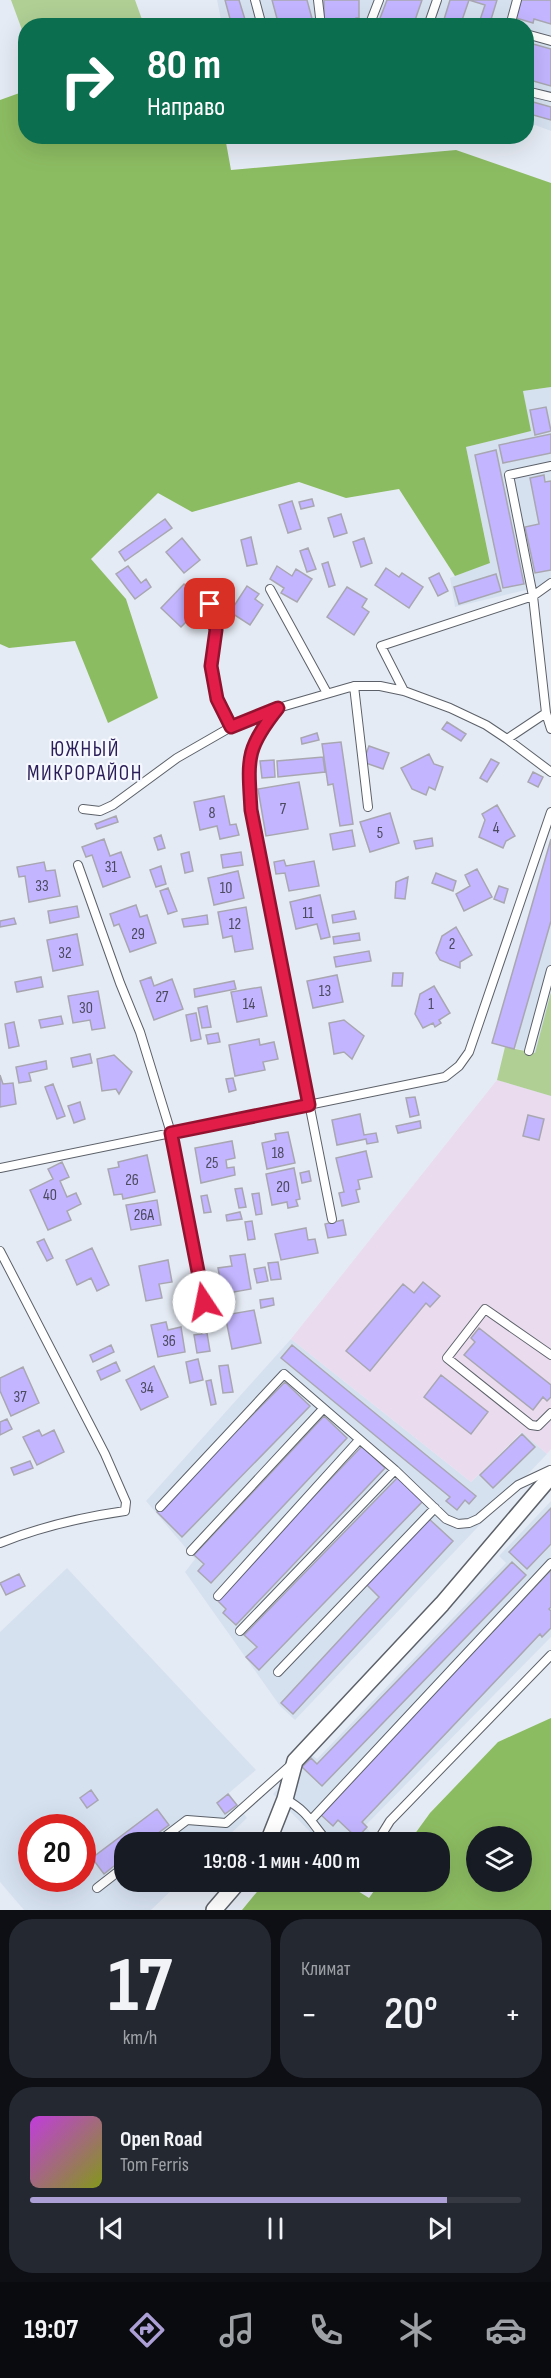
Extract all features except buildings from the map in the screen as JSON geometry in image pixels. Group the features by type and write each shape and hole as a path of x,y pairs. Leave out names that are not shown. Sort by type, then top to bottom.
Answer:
{"street":[{"path":"272,1832 285,1799 295,1761 442,1604 551,1476"},
{"path":"214,1910 230,1892"}],"lane":[{"path":"255,0 260,18"},
{"path":"318,0 320,18"},
{"path":"372,18 379,0"},
{"path":"431,18 437,0"},
{"path":"512,18 517,0"},
{"path":"534,36 551,41"},
{"path":"534,93 551,97"},
{"path":"551,466 509,475 532,596 546,713 551,729"},
{"path":"404,691 381,646 532,596 551,583"},
{"path":"270,589 327,693"},
{"path":"210,604 216,630 211,666 217,699 231,727"},
{"path":"354,686 368,807"},
{"path":"83,809 100,811 113,806 177,758 231,727 278,708 354,686 380,686 404,691 486,725 551,772"},
{"path":"278,708 262,728 252,746 248,767 251,810 332,1219"},
{"path":"507,738 546,713"},
{"path":"0,1168 445,1077 459,1066 470,1052 551,812"},
{"path":"78,865 140,1032 171,1133 204,1302"},
{"path":"529,1051 551,970"},
{"path":"0,1251 105,1454 126,1502 125,1511 91,1516 21,1534 0,1543"},
{"path":"551,1354 485,1309 447,1358 531,1425 538,1426 551,1413"},
{"path":"160,1507 284,1374 394,1470 446,1519 458,1524 478,1519 518,1485 551,1470"},
{"path":"190,1551 323,1409"},
{"path":"218,1596 359,1440"},
{"path":"240,1631 394,1470"},
{"path":"278,1672 435,1508"},
{"path":"312,1819 551,1563"},
{"path":"383,1832 390,1821 551,1655"},
{"path":"171,1832 187,1820 226,1823 295,1761"},
{"path":"285,1799 301,1808 312,1819 319,1832"},
{"path":"97,1888 114,1875"}],"shaded area":[{"path":"217,0 551,0 551,131 534,125 534,18 221,18"},
{"path":"551,387 551,584 455,607 450,578 490,562 466,447 530,431 523,391"},
{"path":"551,839 551,992 535,1053 492,1043"},
{"path":"497,1080 551,1096 551,1449 547,1454 522,1432 471,1482 291,1339"},
{"path":"291,1339 471,1482 523,1432 547,1454 295,1720 280,1706 185,1572 195,1559 146,1501"},
{"path":"551,1501 551,1637 365,1826 370,1832 310,1832 273,1794 311,1754 317,1759 506,1563 499,1556"},
{"path":"67,1568 256,1770 229,1793 247,1818 232,1832 114,1832 114,1892 170,1892 151,1910 24,1910 0,1882 0,1632"}],"green space":[{"path":"11,0 135,0 141,18 18,18"},
{"path":"18,94 18,144 226,144 231,170 456,150 551,183 551,387 523,391 531,431 466,447 490,563 455,576 399,489 346,498 299,482 192,512 158,493 91,559 126,599 158,698 108,723 75,641 9,648 0,644 0,100"},
{"path":"551,992 551,1096 497,1080 505,1047 535,1053"},
{"path":"551,1718 551,1910 242,1910 257,1892 359,1892 369,1898 373,1892 450,1892 450,1832 416,1832 430,1813 498,1742"}],"district":[{"name":"ЮЖНЫЙ МИКРОРАЙОН","path":"85,761"}],"route":[{"path":"204,1302 171,1133 309,1105 251,810 248,767 252,746 262,728 278,708 231,727 217,699 211,666 216,630 210,604"}]}
